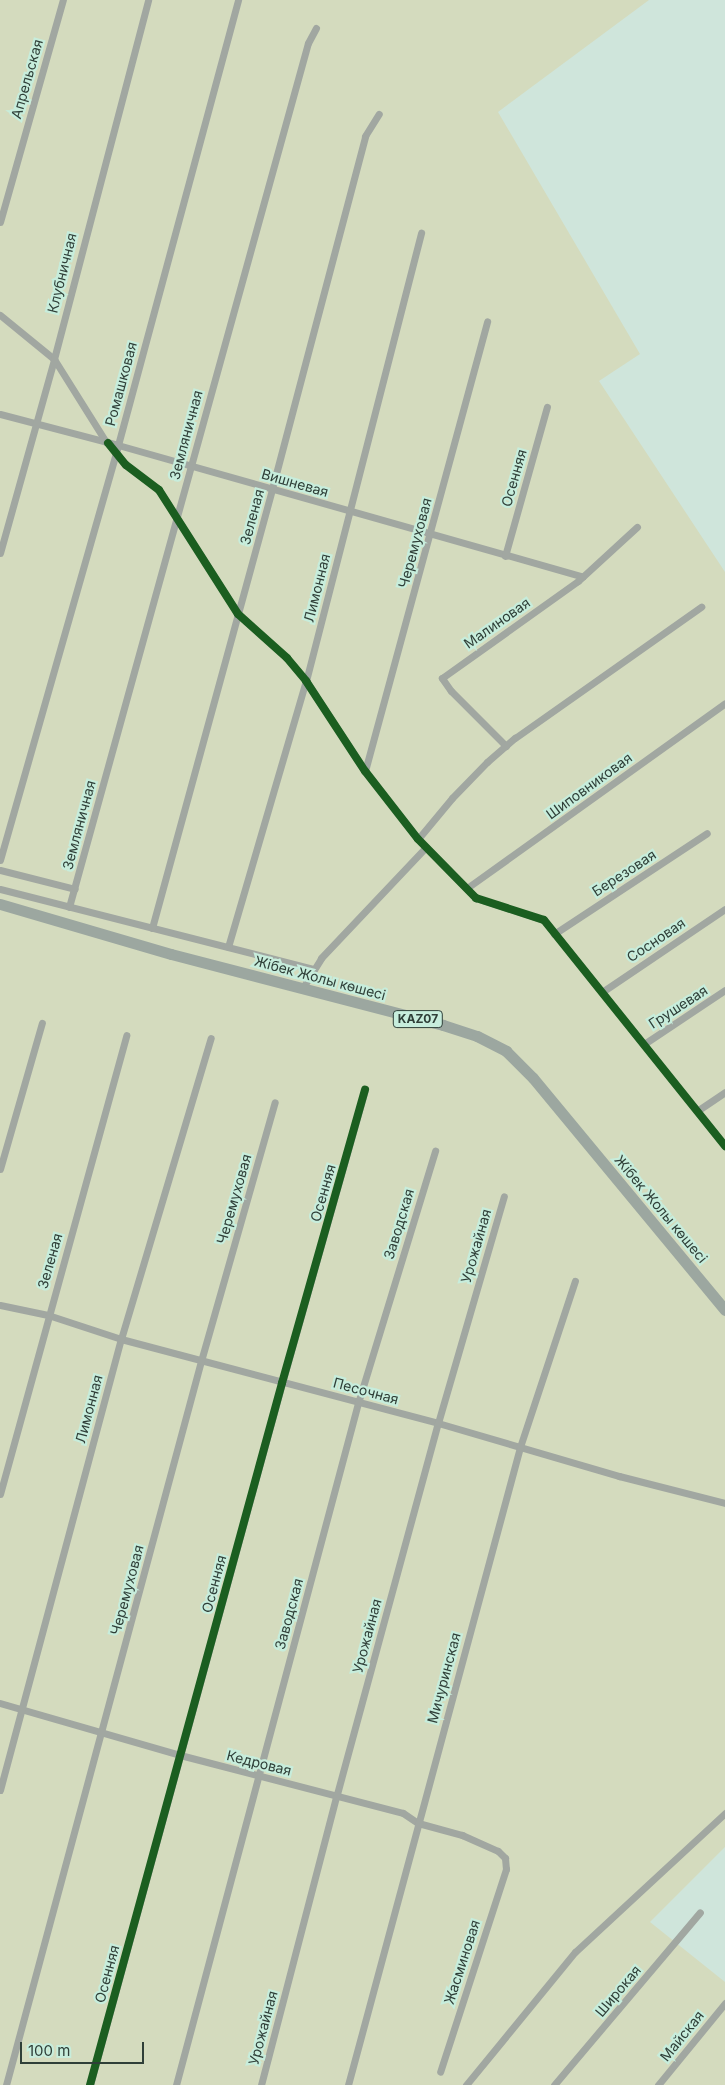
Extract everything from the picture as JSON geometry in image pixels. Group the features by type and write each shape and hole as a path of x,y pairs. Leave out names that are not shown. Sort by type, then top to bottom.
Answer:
{"highway":[{"name":"Жібек Жолы көшесі","path":"0,904 170,954 302,990 443,1025 477,1036 506,1051 533,1078 725,1310"}],"street":[{"name":"Апрельская","path":"0,222 62,0"},
{"name":"Клубничная","path":"0,552 34,423 54,359 148,0"},
{"name":"Ромашковая","path":"0,860 118,445 238,0"},
{"name":"Земляничная","path":"69,908 308,43 316,28"},
{"name":"Зеленая","path":"152,928 272,489 365,136 378,114"},
{"name":"Лимонная","path":"228,947 306,680 421,232"},
{"path":"0,315 54,359 115,454 159,490 238,614 287,658 306,680 365,771 418,839 476,898 544,920 725,1146"},
{"name":"Черемуховая","path":"365,771 487,321"},
{"name":"Осенняя","path":"506,556 547,407"},
{"name":"Вишневая","path":"0,414 118,445 583,577"},
{"name":"Малиновая","path":"506,746 451,691 442,678 583,577 637,527"},
{"path":"418,839 452,798 487,762 506,746 701,608"},
{"name":"Шиповниковая","path":"467,888 725,703"},
{"name":"Березовая","path":"554,934 707,833"},
{"path":"302,990 321,958 426,847"},
{"path":"0,870 74,889"},
{"path":"0,889 314,969"},
{"name":"Сосновая","path":"602,992 725,909"},
{"name":"Грушевая","path":"644,1044 725,990"},
{"path":"0,1169 42,1023"},
{"name":"Зеленая","path":"0,1494 126,1035"},
{"name":"Лимонная","path":"0,1790 121,1339 211,1038"},
{"name":"Осенняя","path":"90,2085 282,1383 365,1090"},
{"path":"697,1111 725,1092"},
{"name":"Черемуховая","path":"6,2085 201,1361 275,1102"},
{"name":"Заводская","path":"176,2085 358,1402 434,1151"},
{"name":"Урожайная","path":"261,2085 337,1794 438,1423 504,1196"},
{"name":"Мичуринская","path":"348,2085 520,1447 575,1281"},
{"name":"Песочная","path":"0,1305 48,1316 121,1339 438,1423 619,1476 725,1503"},
{"name":"Кедровая","path":"0,1703 180,1755 337,1794 403,1814 418,1823 462,1835 498,1851 505,1858"},
{"path":"466,2085 575,1952 725,1813"},
{"name":"Жасминовая","path":"440,2072 506,1869 505,1858"},
{"name":"Широкая","path":"554,2085 700,1912"},
{"name":"Майская","path":"658,2085 725,2003"}],"green space":[{"path":"0,0 649,0 498,112 640,354 599,381 725,572 725,1847 650,1922 725,1982 725,2085 0,2085"}],"cycle path":[{"path":"108,443 126,465 159,490 238,614 287,658 306,681 365,771 418,839 476,898 544,920 725,1146"},
{"path":"90,2085 282,1383 365,1090"}]}
